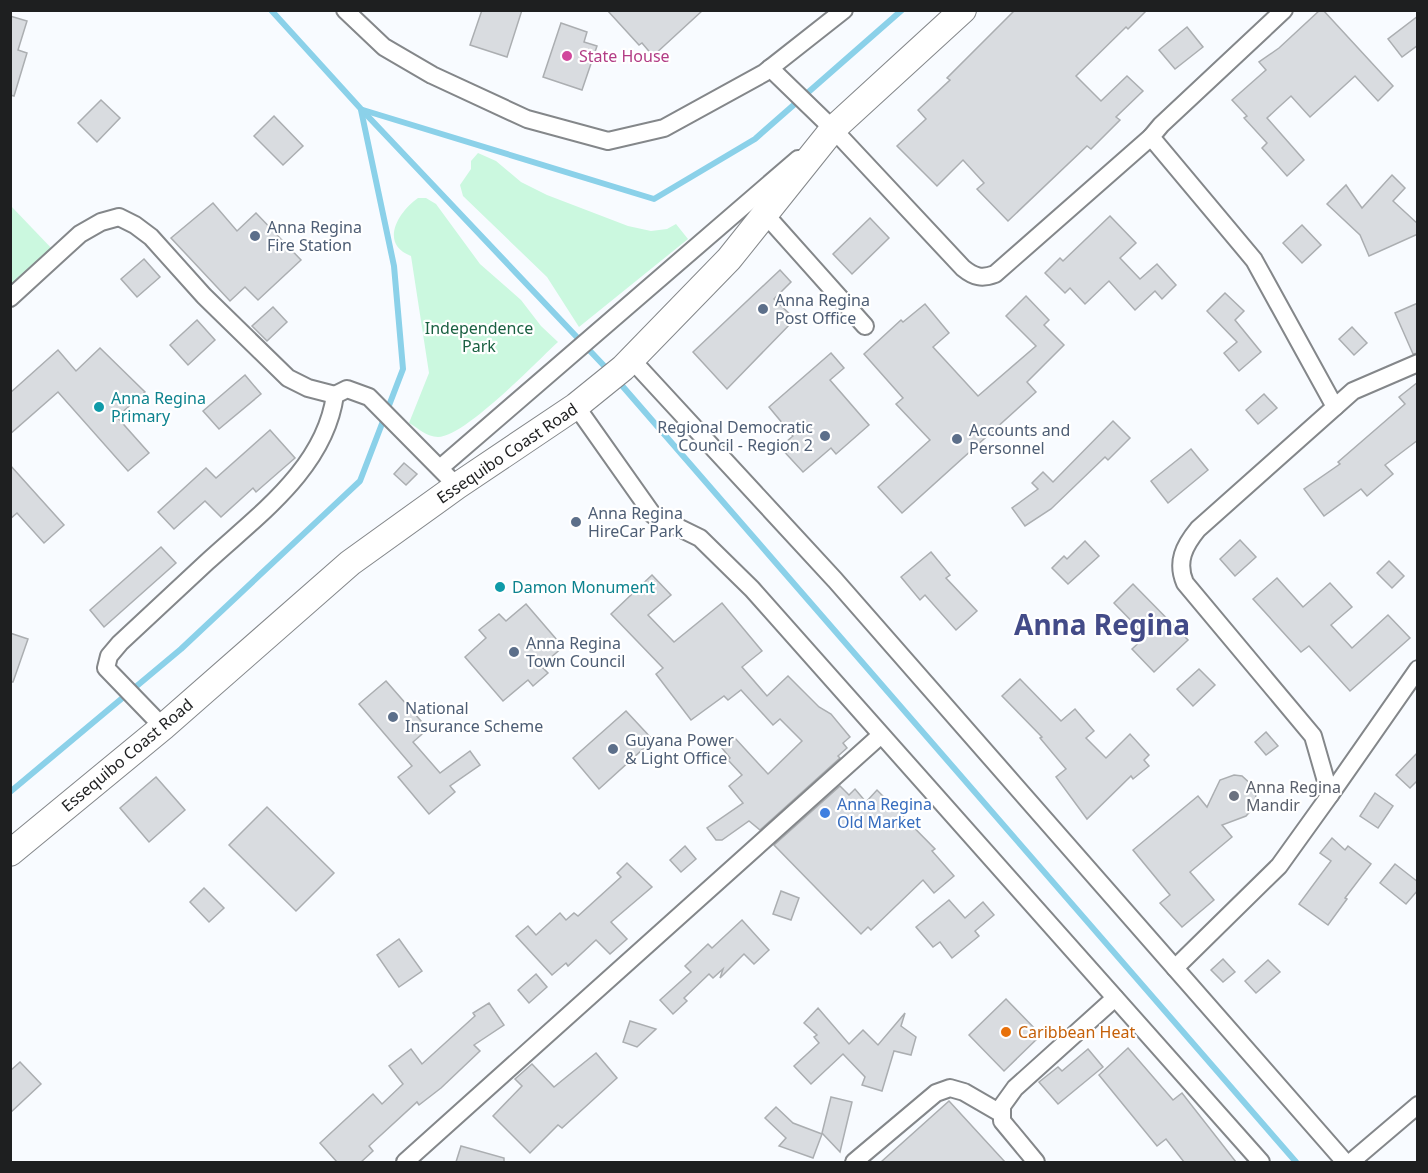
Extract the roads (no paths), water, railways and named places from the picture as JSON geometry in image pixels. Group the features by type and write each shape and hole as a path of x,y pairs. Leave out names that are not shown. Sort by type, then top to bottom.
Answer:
{"main road":[{"name":"Essequibo Coast Road","path":"10,853 163,726 448,477 583,401 627,364 729,259 765,214 826,122 963,10"}],"street":[{"path":"345,10 384,47 432,75 527,119 608,141 664,128 770,68 844,10"},
{"path":"770,68 826,122 963,268 972,275 984,278 995,274 1151,137 1284,10"},
{"path":"10,298 80,234 101,222 119,217 151,237 204,296 288,378 308,388 335,395 347,389 369,397 448,477 553,370 826,122"},
{"path":"1151,137 1254,260 1335,407"},
{"path":"765,214 865,326"},
{"path":"1330,795 1313,736 1185,583 1180,571 1183,551 1198,529 1353,391 1418,363"},
{"path":"627,364 835,580 1345,1162"},
{"path":"163,726 106,668 109,656 120,643 257,517 296,477 312,457 326,430 335,395"},
{"path":"583,401 653,515 700,538 752,589 1259,1162"},
{"path":"1175,968 1279,866 1418,669"},
{"path":"405,1162 881,735"},
{"path":"1036,1162 1013,1138 1002,1121 1002,1106 1015,1088 1115,998"},
{"path":"854,1162 936,1093 943,1090 950,1088 963,1092 1002,1114"},
{"path":"1351,1162 1418,1105"}],"waterway":[{"path":"271,10 361,109 609,371"},
{"path":"363,110 654,199 755,139 902,10"},
{"path":"10,792 181,649 360,481 403,369 394,266 361,110"},
{"path":"618,381 1296,1162"}],"place":[{"name":"State House","path":"567,56"},
{"name":"Anna Regina Fire Station","path":"255,236"},
{"name":"Anna Regina Post Office","path":"763,309"},
{"name":"Anna Regina Primary","path":"99,407"},
{"name":"Regional Democratic Council - Region 2","path":"825,436"},
{"name":"Accounts and Personnel","path":"957,439"},
{"name":"Anna Regina HireCar Park","path":"576,522"},
{"name":"Damon Monument","path":"500,587"},
{"name":"Anna Regina Town Council","path":"514,652"},
{"name":"National Insurance Scheme","path":"393,717"},
{"name":"Guyana Power & Light Office","path":"613,749"},
{"name":"Anna Regina Mandir","path":"1234,796"},
{"name":"Anna Regina Old Market","path":"825,813"},
{"name":"Caribbean Heat","path":"1006,1032"}],"district":[{"name":"Anna Regina","path":"1102,625"}],"park label":[{"name":"Independence Park","path":"479,337"}]}
